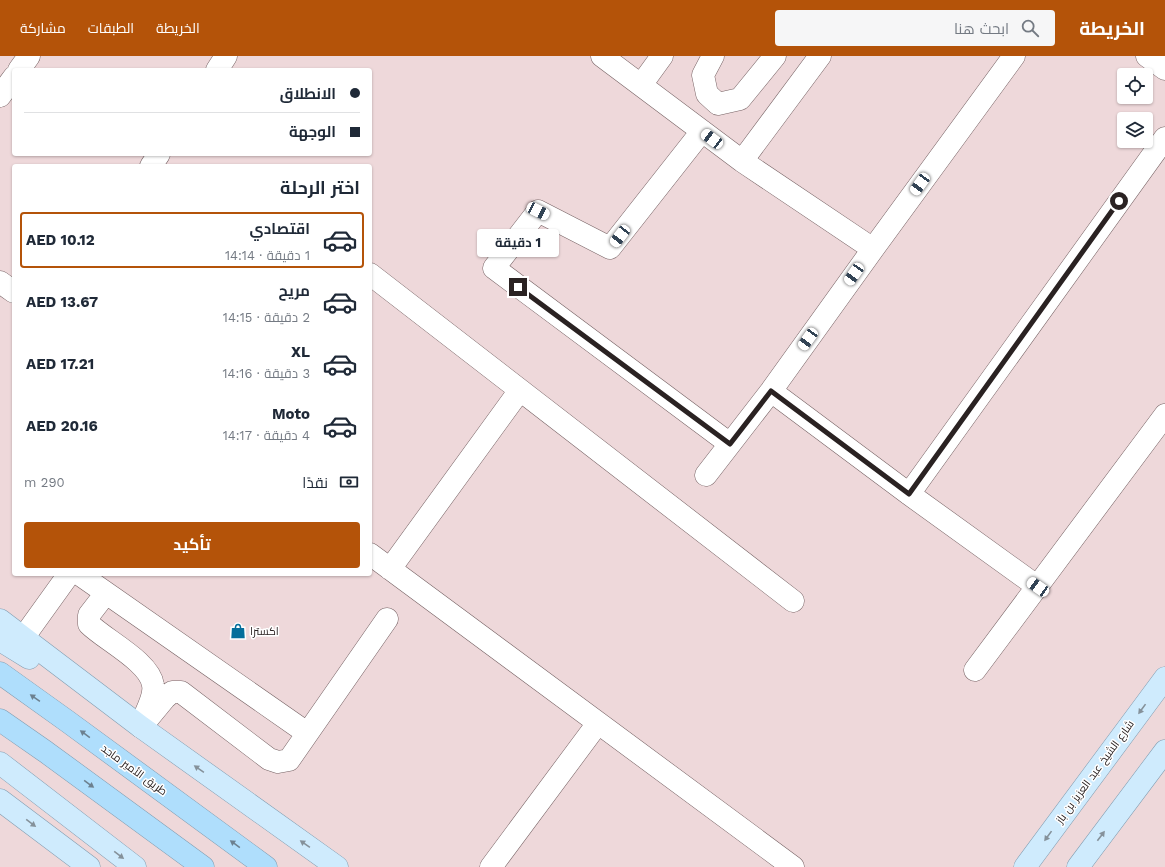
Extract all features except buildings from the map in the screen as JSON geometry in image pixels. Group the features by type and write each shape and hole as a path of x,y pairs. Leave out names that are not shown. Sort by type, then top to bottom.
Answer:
{"highway":[{"name":"طريق الأمير ماجد","path":"0,673 67,720 266,867"},
{"path":"0,720 203,867"}],"main road":[{"path":"0,620 141,727 337,867"},
{"path":"0,640 141,727"},
{"name":"شارع الشيخ عبد العزيز بن باز","path":"1026,867 1165,678"},
{"path":"1078,867 1165,751"},
{"path":"0,763 93,836"},
{"path":"0,771 135,867"},
{"path":"0,800 89,867"}],"street":[{"path":"20,68 29,56"},
{"path":"218,68 226,56"},
{"path":"641,86 662,56"},
{"path":"713,56 702,75 707,94 718,104 740,98 775,56"},
{"path":"742,161 820,56"},
{"path":"706,475 771,391 1014,56"},
{"path":"1147,56 1165,69"},
{"path":"609,58 641,86 742,161 873,249"},
{"path":"0,95 12,80"},
{"path":"702,131 610,248 538,211 494,268 730,444"},
{"path":"909,494 1165,138"},
{"path":"372,276 793,601"},
{"path":"0,282 12,291"},
{"path":"390,569 520,390"},
{"path":"771,391 909,494 1038,587"},
{"path":"975,670 1165,415"},
{"path":"372,556 793,867"},
{"path":"23,638 68,576"},
{"path":"82,576 307,734"},
{"path":"106,593 89,615 89,624 97,632 142,665 150,674 153,685 153,693 141,727"},
{"path":"141,727 165,698 172,692 181,692 269,760 278,762 289,760 387,619"},
{"path":"491,867 598,723"}],"place":[{"name":"اكسترا","path":"238,631"}],"route":[{"path":"518,287 730,444 771,391 909,494 1119,201"}]}
